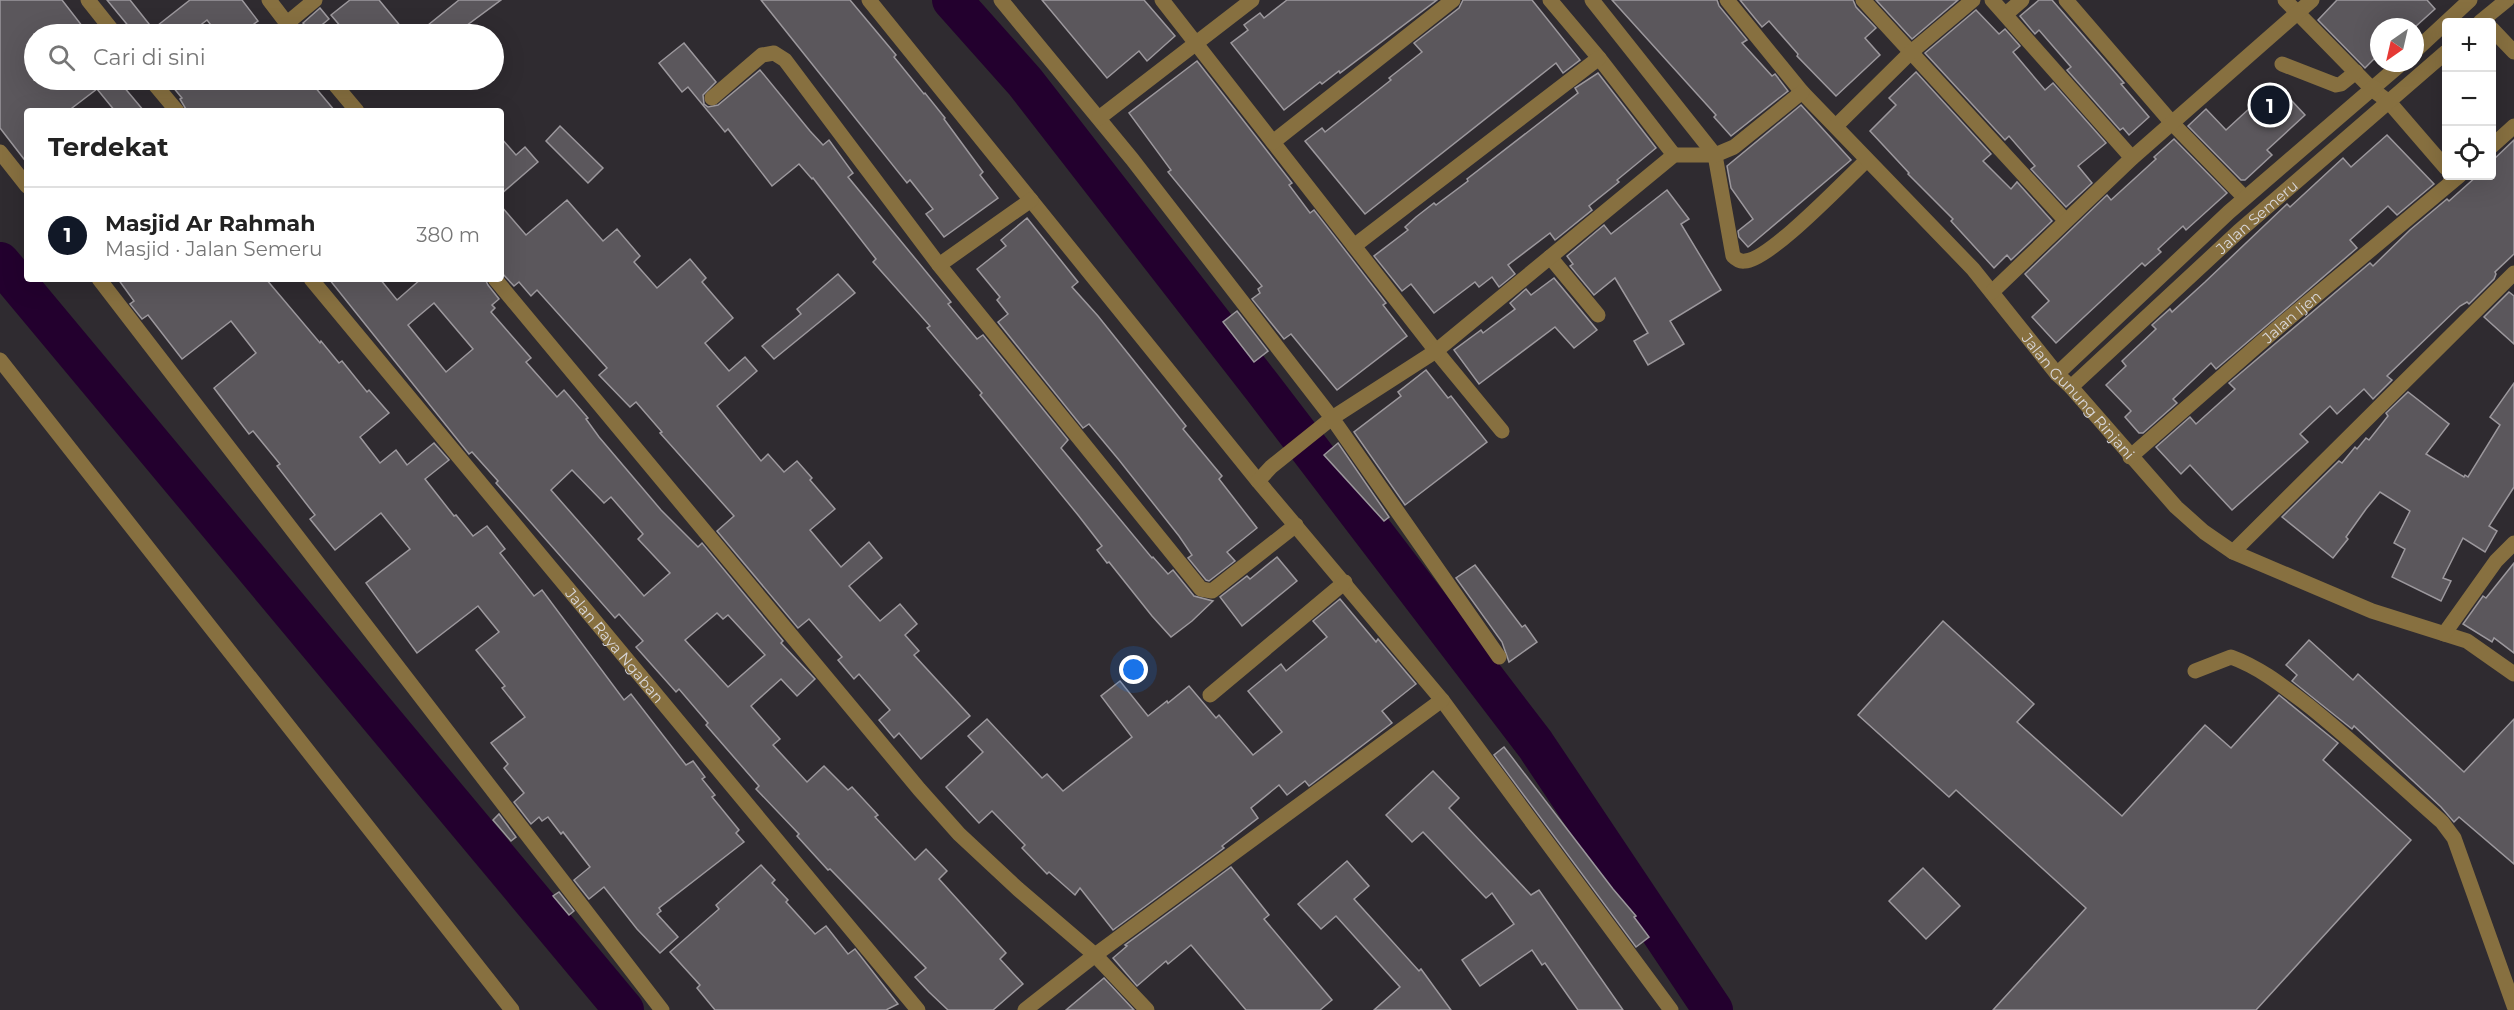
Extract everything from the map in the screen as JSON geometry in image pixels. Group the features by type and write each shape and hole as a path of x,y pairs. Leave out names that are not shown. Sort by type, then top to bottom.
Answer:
{"street":[{"path":"88,0 107,24"},
{"path":"269,0 286,24"},
{"path":"294,24 315,0"},
{"path":"870,0 1258,481 1442,700 1671,1010"},
{"path":"1001,0 1099,118 1332,418 1499,657"},
{"path":"1162,0 1436,351 1502,431"},
{"path":"1099,118 1252,0"},
{"path":"1273,142 1453,0"},
{"path":"1550,0 1599,58 1674,155"},
{"path":"1592,0 1715,155 1733,256 1738,261 1757,257 1797,227 1866,160"},
{"name":"Jalan Gunung Rinjani","path":"1727,0 1802,92 1973,269 2057,374 2071,387 2175,507 2233,552 2372,610 2467,641 2514,674"},
{"path":"1863,0 2065,220"},
{"path":"1836,126 1911,53 1973,0"},
{"path":"1992,0 2132,158"},
{"path":"2006,14 2022,0"},
{"path":"2066,0 2172,123 2245,198"},
{"name":"Jalan Ijen","path":"2285,0 2373,90 2389,102 2442,161"},
{"path":"1992,292 2132,158 2312,0"},
{"path":"2490,18 2507,0"},
{"path":"2424,43 2468,2 2480,18"},
{"path":"2496,35 2514,52"},
{"path":"712,98 762,55 774,53 785,60 939,266 1202,589 1212,591 1296,525"},
{"name":"Jalan Semeru","path":"2071,387 2238,232 2442,56"},
{"path":"1354,246 1599,58"},
{"path":"2282,64 2336,86 2356,72"},
{"name":"Jalan Semeru","path":"2057,374 2245,198 2392,72"},
{"path":"159,90 174,108"},
{"path":"339,90 354,108"},
{"path":"1258,481 1310,434 1436,351 1674,155 1715,155 1734,147 1802,92"},
{"path":"2496,142 2514,126"},
{"path":"0,152 24,182"},
{"name":"Jalan Ijen","path":"2130,457 2447,180"},
{"path":"939,266 1031,200"},
{"path":"1550,257 1598,315"},
{"path":"2233,552 2514,273"},
{"path":"101,282 662,1010"},
{"name":"Jalan Raya Ngaban","path":"313,282 918,1010"},
{"path":"497,282 919,789 959,834 1095,955 1147,1010"},
{"path":"0,360 512,1010"},
{"path":"2444,634 2496,561 2514,543"},
{"path":"1210,695 1344,582"},
{"path":"2195,671 2231,657 2248,663 2273,678 2339,730 2442,822 2454,838 2514,1006"},
{"path":"1025,1010 1095,955 1442,700"}],"building":[{"path":"0,0 62,0 81,24 24,24 24,90 96,90 72,108 24,108 24,159 0,128"},
{"path":"107,0 130,0 149,24 127,24"},
{"path":"190,0 242,0 258,21 254,24 210,24 207,20 202,24 159,24"},
{"path":"350,0 379,0 399,24 339,24 331,15"},
{"path":"459,0 501,0 469,24 429,24"},
{"path":"761,0 850,0 945,118 983,172 980,175 998,198 944,237 926,214 933,209 910,180 907,183"},
{"path":"1042,0 1144,0 1175,36 1147,61 1139,51 1107,78"},
{"path":"1287,0 1437,0 1340,73 1339,71 1322,84 1320,82 1284,110 1231,43 1248,30 1244,25 1260,13 1264,18"},
{"path":"1463,0 1532,0 1580,60 1563,73 1556,63 1365,214 1305,141 1322,128 1325,132 1391,80 1389,78 1422,52 1414,43 1459,8"},
{"path":"1612,0 1717,0 1719,6 1747,40 1742,43 1772,76 1775,74 1788,91 1731,136 1714,117 1716,115"},
{"path":"1740,0 1853,0 1856,7 1876,28 1865,38 1880,55 1836,96 1797,56 1798,54 1769,21 1762,27"},
{"path":"1876,0 1958,0 1912,39"},
{"path":"2039,0 2052,0 2124,83 2121,84 2149,117 2129,135 2123,128 2120,130 2067,70 2071,67 2039,30 2035,34 2020,16"},
{"path":"2337,0 2427,0 2435,9 2424,19 2370,18 2370,63 2365,68 2318,20"},
{"path":"320,8 329,19 323,24 303,23"},
{"path":"1976,10 1999,34 2005,29 2020,46 2013,52 2045,90 2053,83 2106,143 2078,166 2092,183 2066,207 2031,169 2035,166 2009,136 2005,140 1925,53"},
{"path":"684,43 716,82 703,95 704,104 708,107 718,105 760,70 823,145 829,140 853,173 848,177 951,302 948,304 977,339 983,335 1068,440 1061,448 1152,558 1168,574 1173,570 1194,596 1213,601 1192,621 1171,637 1152,616 1097,550 1102,546 1078,515 980,395 982,393 927,328 930,326 873,262 876,259 813,178 799,164 772,186 728,129 725,132 688,87 682,92 659,63"},
{"path":"1197,61 1292,183 1289,185 1310,213 1314,210 1386,303 1383,305 1407,336 1337,390 1291,334 1284,339 1252,299 1260,293 1258,289 1262,286 1168,172 1171,170 1129,113"},
{"path":"1916,72 1991,154 1983,161 2011,189 2017,182 2052,221 2011,260 2007,255 1994,268 1951,221 1953,219 1908,174 1870,131 1896,105 1889,98"},
{"path":"1598,73 1656,148 1589,206 1592,210 1555,240 1550,233 1508,265 1515,274 1499,287 1492,277 1479,287 1475,282 1434,313 1411,284 1402,291 1374,256 1408,230 1405,227 1416,217 1468,181 1467,179 1578,93 1575,88"},
{"path":"2276,84 2305,115 2267,150 2272,155 2245,180 2241,180 2188,126 2206,109 2226,130"},
{"path":"98,90 126,90 141,108 113,108"},
{"path":"175,90 317,90 332,108 185,108 180,99 182,98"},
{"path":"1801,105 1851,160 1748,247 1739,237 1738,231 1753,219 1731,188 1727,166"},
{"path":"560,126 603,168 588,183 546,141"},
{"path":"2387,135 2434,184 2397,215 2388,206 2350,240 2357,248 2216,369 2211,363 2173,399 2177,403 2143,433 2139,433 2125,417 2131,411 2106,385 2126,366 2122,361 2156,329 2152,325 2170,309 2172,312 2287,204 2290,207 2343,158 2351,167"},
{"path":"2174,139 2227,193 2186,230 2183,226 2158,249 2161,252 2145,266 2142,263 2056,343 2032,317 2049,301 2025,274 2107,195 2111,200 2156,159 2154,157"},
{"path":"2514,140 2514,254 2495,272 2494,279 2469,304 2467,302 2460,306 2387,376 2392,380 2373,399 2364,389 2337,414 2330,406 2300,434 2308,442 2232,510 2190,465 2181,474 2156,447 2190,417 2196,424 2235,389 2229,383 2370,263 2373,266 2410,230 2447,199 2449,201 2473,180 2496,180 2496,157"},
{"path":"504,141 516,155 525,147 538,162 504,191"},
{"path":"1667,190 1689,219 1681,224 1721,290 1670,321 1684,344 1648,365 1634,341 1648,333 1615,278 1594,295 1570,266 1573,264 1567,256 1604,225 1611,234"},
{"path":"567,200 603,241 617,229 640,256 634,262 657,288 690,259 706,278 702,282 733,318 705,343 729,371 745,357 757,371 717,406 761,461 768,454 784,472 797,461 812,478 810,480 835,509 810,530 841,567 869,542 882,558 849,586 880,621 900,604 917,624 905,635 919,651 914,655 970,716 921,759 899,733 894,738 879,720 890,710 859,674 854,679 838,660 842,657 809,619 798,628 717,531 734,516 660,433 662,432 636,402 630,407 599,375 607,368 537,290 531,296 519,282 514,286 504,275 504,209 526,235"},
{"path":"1027,218 1078,282 1072,287 1186,426 1183,429 1222,476 1219,479 1257,528 1227,552 1235,561 1209,581 1188,558 1192,555 1179,536 1119,460 1089,424 1083,428 998,322 1008,314 997,300 1000,297 977,269 1006,246 1001,240"},
{"path":"838,274 855,293 774,359 762,346 801,314 797,309"},
{"path":"1554,278 1597,330 1574,348 1555,327 1479,384 1454,350 1481,330 1483,333 1515,309 1510,303 1526,289 1531,295"},
{"path":"120,282 269,282 320,343 321,341 339,363 342,361 367,392 369,390 389,413 360,437 380,463 396,450 407,465 434,443 449,460 425,479 454,516 456,515 473,536 487,526 505,549 500,553 534,596 542,590 624,700 631,694 686,765 693,761 705,777 702,779 715,795 712,797 739,830 736,833 744,842 659,908 661,911 657,914 678,937 660,953 637,929 604,887 589,899 574,880 590,867 563,832 561,834 548,817 542,821 539,817 531,824 514,802 524,793 504,768 508,764 491,743 525,717 502,688 505,686 476,650 499,632 478,606 417,653 366,583 410,549 381,513 335,550 310,519 315,515 277,466 280,464 253,431 249,434 214,388 256,353 231,321 182,359 148,315 142,319 130,304 134,301"},
{"path":"331,282 382,282 397,300 418,282 486,282 499,299 492,305 495,308 491,312 531,358 526,362 557,397 564,390 588,418 586,419 599,437 661,510 698,547 702,543 783,641 781,643 815,679 797,696 781,679 751,706 780,739 773,745 807,782 824,766 848,790 852,787 878,815 875,817 915,860 926,849 947,871 939,879 1006,953 1000,959 1023,984 993,1010 948,1010 929,992 915,977 926,968 797,836 799,834 756,789 759,786 706,725 708,723 679,689 676,692 636,647 643,641 619,614 615,618 496,483 498,481 472,452 469,454","holes":["434,303 473,349 446,372 408,325","572,470 604,503 611,497 643,534 638,539 670,573 644,596 551,490","717,613 723,619 728,615 765,655 728,687 685,640"]},
{"path":"2509,292 2514,296 2514,344 2484,317"},
{"path":"1237,311 1268,351 1254,362 1223,322"},
{"path":"1426,370 1448,398 1451,396 1487,442 1405,505 1354,432 1401,396 1398,392"},
{"path":"2514,383 2514,487 2489,526 2497,531 2485,552 2463,538 2443,578 2451,581 2441,601 2392,577 2405,549 2394,543 2410,511 2380,492 2333,558 2282,517 2339,461 2342,463 2366,438 2369,440 2388,416 2386,413 2408,392 2449,424 2426,454 2464,477 2465,475 2468,477 2500,425 2490,417"},
{"path":"1338,443 1389,517 1384,521 1324,455"},
{"path":"1277,557 1297,581 1242,626 1220,597 1247,576 1250,579"},
{"path":"2514,563 2514,653 2494,638 2492,642 2463,624 2483,596 2486,598"},
{"path":"1475,565 1522,627 1525,625 1537,642 1509,662 1502,642 1456,578"},
{"path":"1340,599 1376,642 1378,639 1416,684 1382,711 1392,723 1309,786 1305,781 1287,795 1279,785 1251,808 1258,818 1222,846 1224,848 1113,930 1080,888 1075,895 1049,872 1047,874 1022,848 1025,845 992,811 979,823 946,787 983,752 968,736 987,719 1042,778 1047,774 1063,791 1132,737 1101,696 1120,681 1148,716 1189,686 1216,718 1219,715 1253,755 1282,732 1248,691 1281,664 1286,671 1327,637 1313,621"},
{"path":"1943,621 2034,704 2017,722 2122,816 2205,725 2231,748 2279,695 2338,743 2323,760 2411,840 2256,1010 1993,1010 2086,908 1956,790 1949,797 1858,715"},
{"path":"2309,640 2353,680 2358,674 2464,772 2514,719 2514,864 2459,817 2454,822 2441,807 2354,726 2352,729 2292,681 2297,675 2286,665"},
{"path":"1504,747 1636,916 1634,917 1649,937 1636,947 1494,755"},
{"path":"1433,771 1459,798 1449,808 1531,895 1539,890 1623,1010 1578,1010 1545,963 1542,965 1532,950 1480,986 1462,960 1514,924 1492,893 1486,898 1423,832 1412,842 1386,815"},
{"path":"499,814 516,837 511,841 493,820"},
{"path":"1347,861 1369,886 1354,899 1419,971 1421,969 1451,1010 1374,1010 1400,987 1336,916 1321,929 1298,904"},
{"path":"761,865 775,880 772,883 788,900 786,902 815,934 826,926 848,954 855,949 898,1004 886,1010 715,1010 697,988 700,985 670,952 719,909 716,905"},
{"path":"1231,867 1269,915 1264,919 1332,1000 1320,1010 1246,1010 1191,945 1168,964 1166,961 1137,986 1113,958 1127,946 1125,945"},
{"path":"1923,868 1960,906 1926,939 1889,901"},
{"path":"559,892 574,911 569,915 553,896"},
{"path":"1104,978 1134,1010 1066,1010"}],"waterway":[{"path":"952,0 1025,82 1535,744 1713,1010"},
{"path":"0,262 624,1010"}],"place":[{"name":"Masjid Ar Rahmah","path":"2270,105"}]}
